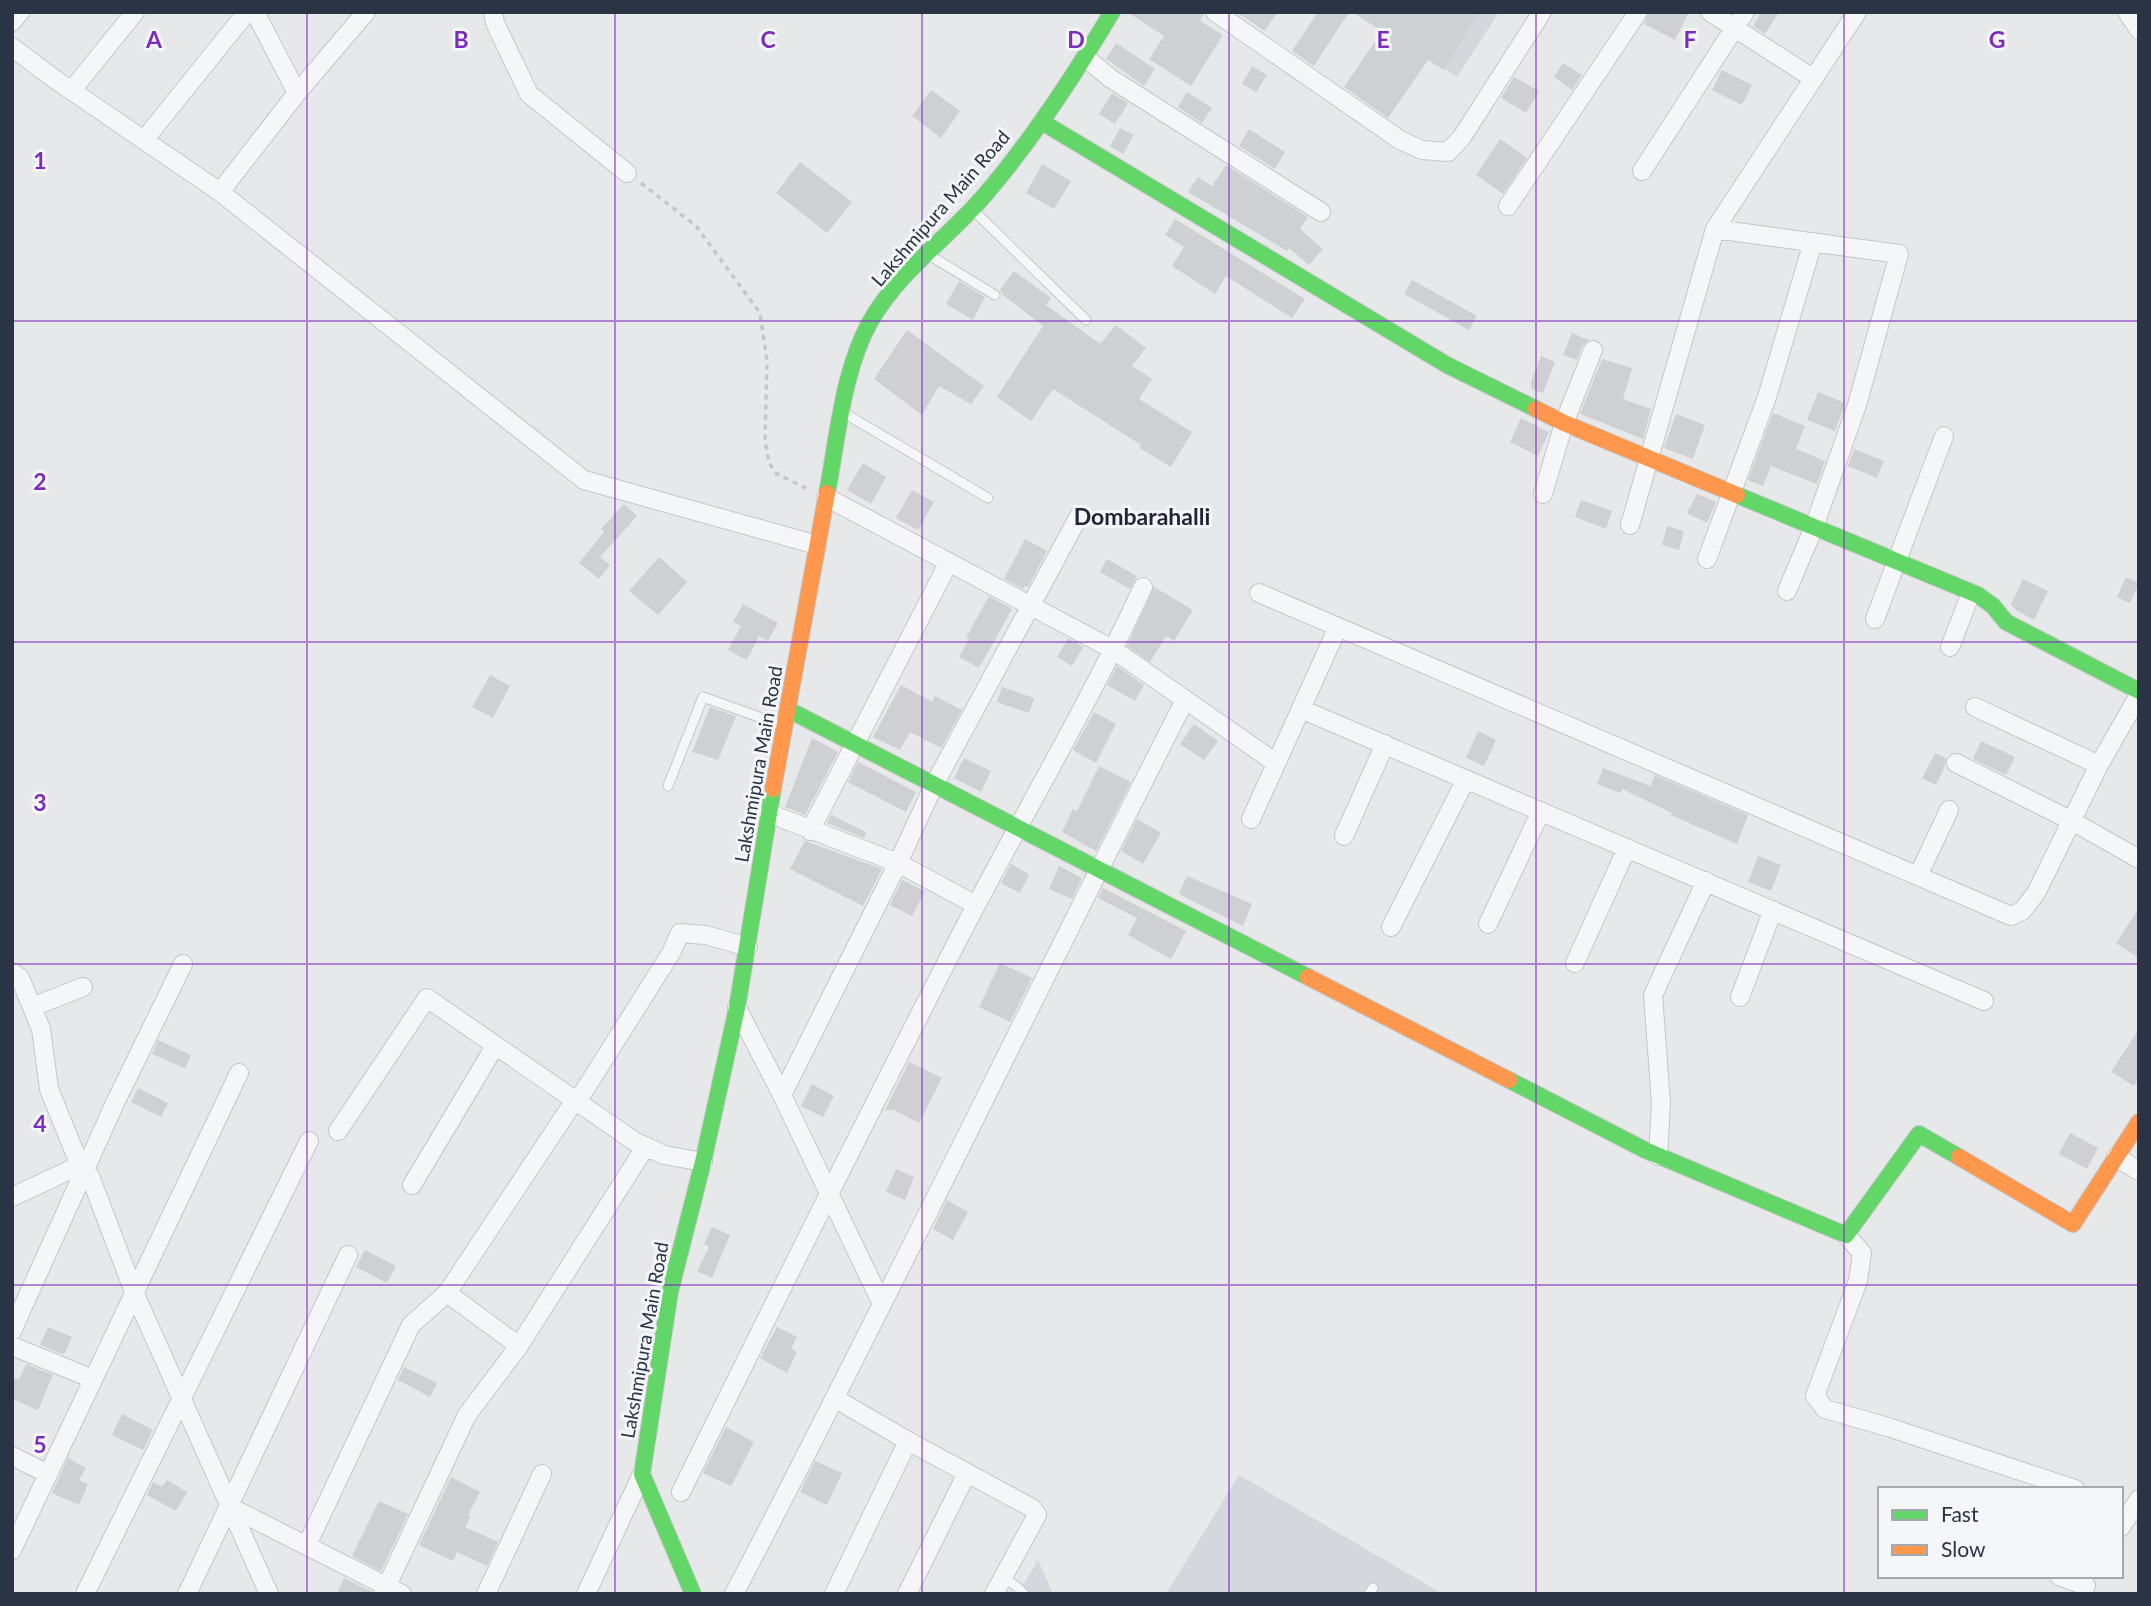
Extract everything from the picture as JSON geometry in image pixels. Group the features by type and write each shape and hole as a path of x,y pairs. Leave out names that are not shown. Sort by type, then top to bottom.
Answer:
{"street":[{"path":"12,22 20,12"},
{"path":"72,90 135,12"},
{"path":"144,140 247,12"},
{"path":"255,12 297,93"},
{"path":"220,192 297,93 366,12"},
{"path":"493,12 495,23 529,94 627,173"},
{"name":"Lakshmipura Main Road","path":"642,1474 670,1292 703,1162 737,1009 768,813 850,371 871,321 902,281 972,208 1042,122 1086,58 1112,12"},
{"path":"1215,12 1401,140 1422,150 1448,152 1462,137 1542,12"},
{"path":"1508,206 1638,12"},
{"path":"1710,12 1814,79"},
{"path":"1642,170 1745,12"},
{"path":"1630,524 1715,229 1857,12"},
{"path":"2127,12 2139,30"},
{"path":"12,47 220,192 584,480 817,545"},
{"path":"1086,58 1110,78 1321,212"},
{"path":"1042,122 1447,365 1564,423 1971,593 1993,606 2006,622 2139,693 2099,765 2036,893 2022,911 2011,916 1259,593"},
{"path":"1715,229 1899,254 1857,405 1814,527 1787,591"},
{"path":"1707,559 1767,397 1813,242"},
{"path":"1543,494 1564,423 1593,350"},
{"path":"1875,619 1944,436"},
{"path":"826,497 1114,650 1276,763"},
{"path":"782,1096 934,785 1079,516"},
{"path":"810,831 949,562"},
{"path":"681,1492 976,905 1114,650 1143,587"},
{"path":"1950,647 1971,593"},
{"path":"1251,819 1338,626"},
{"path":"734,1594 836,1399 1185,700"},
{"path":"1975,707 2099,765"},
{"path":"1301,709 1984,1000"},
{"path":"789,710 1658,1156 1846,1235 1862,1253 1858,1281 1815,1396 1825,1409 2069,1487"},
{"path":"1344,836 1385,744"},
{"path":"1956,763 2139,859"},
{"path":"1391,927 1466,779"},
{"path":"1919,876 1949,810"},
{"path":"1488,924 1541,811"},
{"path":"768,813 898,863 976,905"},
{"path":"1575,963 1627,848"},
{"path":"1658,1156 1661,1103 1653,995 1706,881"},
{"path":"1740,997 1773,910"},
{"path":"307,1545 411,1325 447,1293 575,1100 584,1091 671,953 680,933 706,935 748,947"},
{"path":"12,1331 114,1103 183,964"},
{"path":"12,972 20,978 41,1029 49,1089 83,1173"},
{"path":"33,1007 83,987"},
{"path":"338,1131 426,998 646,1146 664,1155 703,1162"},
{"path":"737,1009 882,1304"},
{"path":"412,1185 495,1045"},
{"path":"12,1550 239,1073"},
{"path":"1846,1235 1919,1134 2073,1224 2139,1122"},
{"path":"85,1594 309,1141"},
{"path":"230,1507 391,1591 467,1415 519,1346 646,1146"},
{"path":"2116,1157 2139,1171"},
{"path":"12,1197 74,1168 90,1175 134,1292 268,1594"},
{"path":"187,1594 348,1255"},
{"path":"447,1293 519,1346"},
{"path":"12,1346 93,1379"},
{"path":"836,1399 1032,1508 1037,1515 998,1586"},
{"path":"834,1594 908,1441"},
{"path":"12,1456 48,1474"},
{"path":"907,1594 967,1473"},
{"path":"486,1594 542,1474"},
{"path":"586,1594 642,1474"},
{"path":"642,1474 693,1594"},
{"path":"2123,1522 2131,1504"},
{"path":"2065,1578 2087,1585"}],"lane":[{"path":"972,208 1086,320"},
{"path":"928,254 995,295"},
{"path":"842,412 989,498"},
{"path":"668,786 703,697 785,727"},
{"path":"998,1586 1016,1586 1024,1594"}],"path":[{"path":"627,173 696,226 760,313 767,361 765,440 769,463 777,474 826,497"}],"shaded area":[{"path":"1358,12 1499,12 1457,77"},
{"path":"1239,1475 1443,1594 1166,1594"},
{"path":"1038,1560 1053,1594 1018,1594"}],"building":[{"path":"1127,12 1204,12 1200,21 1223,35 1191,86 1149,59 1164,36"},
{"path":"1236,12 1277,12 1265,31"},
{"path":"1318,12 1349,12 1314,66 1292,51"},
{"path":"1352,12 1479,12 1444,70 1428,60 1388,118 1344,87 1382,31"},
{"path":"1649,12 1689,12 1675,40 1644,24"},
{"path":"1761,12 1779,12 1765,34 1753,26"},
{"path":"1116,43 1155,69 1144,86 1106,59"},
{"path":"1563,63 1582,75 1572,90 1554,77"},
{"path":"1252,66 1267,75 1256,92 1242,84"},
{"path":"1722,70 1752,85 1742,105 1712,90"},
{"path":"1514,77 1539,91 1526,113 1501,98"},
{"path":"931,90 960,111 941,138 912,116"},
{"path":"1187,92 1212,108 1202,123 1178,107"},
{"path":"1112,93 1128,103 1115,124 1099,114"},
{"path":"1120,128 1134,135 1123,154 1110,146"},
{"path":"1249,129 1285,152 1275,169 1239,146"},
{"path":"1500,139 1527,158 1503,194 1476,175"},
{"path":"800,162 852,202 827,233 776,193"},
{"path":"1042,164 1071,181 1054,209 1026,193"},
{"path":"1226,165 1308,217 1300,229 1323,249 1309,265 1289,248 1287,251 1188,192 1198,177 1212,186"},
{"path":"1175,219 1305,299 1292,318 1226,276 1215,294 1172,266 1184,247 1165,235"},
{"path":"1014,271 1051,298 1046,305 1100,344 1116,325 1146,348 1132,366 1152,379 1139,399 1192,432 1171,467 1053,389 1031,421 997,397 1043,326 1002,294 1000,290"},
{"path":"1412,280 1477,316 1469,330 1404,294"},
{"path":"959,281 985,297 973,320 946,304"},
{"path":"907,330 984,386 971,404 939,386 922,415 874,379"},
{"path":"1572,333 1589,340 1582,346 1577,360 1563,355"},
{"path":"1541,356 1555,362 1543,393 1531,389"},
{"path":"1602,359 1632,368 1623,399 1651,409 1643,439 1580,414"},
{"path":"1818,392 1845,403 1835,431 1807,420"},
{"path":"1773,413 1805,426 1796,449 1825,461 1817,484 1771,466 1763,486 1748,480"},
{"path":"1676,414 1705,425 1693,459 1664,448"},
{"path":"1521,418 1549,432 1538,456 1510,442"},
{"path":"1854,449 1884,461 1877,478 1848,466"},
{"path":"863,463 886,477 871,504 847,490"},
{"path":"912,490 934,502 918,530 896,518"},
{"path":"1697,494 1716,502 1707,523 1687,513"},
{"path":"1581,500 1612,511 1606,529 1575,517"},
{"path":"624,504 637,516 600,557 610,565 599,579 579,563 604,532 601,529"},
{"path":"1667,526 1684,531 1679,550 1662,545"},
{"path":"1025,539 1047,551 1028,587 1023,589 1004,579"},
{"path":"659,557 687,582 658,615 629,591"},
{"path":"1107,559 1137,576 1130,589 1100,572"},
{"path":"2126,577 2139,583 2130,603 2117,597"},
{"path":"2023,579 2048,591 2034,620 2011,604"},
{"path":"1154,587 1193,610 1174,641 1166,636 1150,662 1127,646"},
{"path":"989,596 1012,609 979,668 959,657 969,639 966,638"},
{"path":"743,604 778,623 768,641 759,636 747,660 728,650 741,626 733,622"},
{"path":"1068,638 1083,647 1072,666 1057,657"},
{"path":"1117,666 1144,685 1135,701 1107,685"},
{"path":"490,675 510,686 493,718 472,707"},
{"path":"901,685 932,702 935,696 962,710 941,748 910,732 900,750 873,737"},
{"path":"1002,687 1034,698 1029,713 997,702"},
{"path":"710,707 736,716 718,760 692,752"},
{"path":"1094,712 1116,724 1096,763 1073,750"},
{"path":"1194,724 1218,741 1204,760 1180,744"},
{"path":"1478,731 1496,740 1484,766 1466,758"},
{"path":"812,738 838,752 805,815 785,807"},
{"path":"1981,741 2015,757 2006,775 1973,759"},
{"path":"1935,753 1946,758 1936,785 1922,778"},
{"path":"964,758 991,771 981,792 954,778"},
{"path":"858,762 916,792 906,812 848,782"},
{"path":"1099,766 1131,782 1096,851 1062,832 1073,809 1077,811"},
{"path":"1603,768 1650,786 1655,775 1748,815 1737,844 1671,815 1672,813 1622,789 1621,793 1597,784"},
{"path":"831,815 866,832 864,838 827,823"},
{"path":"1137,819 1161,833 1143,864 1121,851"},
{"path":"805,841 882,869 863,906 790,869"},
{"path":"1758,856 1781,865 1771,891 1748,882"},
{"path":"1011,864 1029,874 1020,893 1001,883"},
{"path":"1059,866 1082,878 1072,899 1049,889"},
{"path":"1187,876 1252,904 1243,926 1179,894"},
{"path":"902,880 925,891 912,916 890,905"},
{"path":"1103,888 1186,931 1171,959 1128,935 1137,918 1098,898"},
{"path":"2139,908 2139,958 2116,943"},
{"path":"1000,963 1032,978 1010,1022 979,1007"},
{"path":"2139,1029 2139,1078 2134,1086 2111,1072"},
{"path":"158,1040 191,1055 185,1068 152,1054"},
{"path":"909,1062 942,1078 919,1123 894,1110 885,1110"},
{"path":"812,1084 834,1096 823,1117 801,1106"},
{"path":"138,1088 168,1103 161,1117 131,1102"},
{"path":"2070,1133 2098,1148 2087,1169 2059,1154"},
{"path":"896,1169 914,1177 905,1200 886,1192"},
{"path":"947,1200 968,1212 953,1240 933,1229"},
{"path":"712,1227 730,1235 712,1278 697,1271 709,1247 704,1244"},
{"path":"365,1250 396,1266 387,1283 356,1267"},
{"path":"48,1327 72,1337 65,1353 40,1345"},
{"path":"777,1327 797,1337 791,1349 797,1352 787,1373 760,1358"},
{"path":"26,1364 53,1375 38,1410 12,1399 12,1377 19,1380"},
{"path":"404,1367 437,1383 430,1397 398,1380"},
{"path":"122,1414 153,1430 143,1450 112,1435"},
{"path":"726,1427 754,1442 731,1486 703,1473"},
{"path":"68,1458 86,1468 79,1480 88,1484 79,1505 52,1493"},
{"path":"815,1461 842,1473 827,1505 800,1492"},
{"path":"451,1477 480,1492 465,1527 498,1542 487,1566 457,1552 453,1561 419,1545"},
{"path":"167,1480 187,1492 176,1511 147,1495 153,1482 162,1487"},
{"path":"379,1501 408,1514 381,1571 352,1556"},
{"path":"344,1578 372,1592 372,1594 337,1594"}],"traffic: fast":[{"path":"827,493 847,384 870,322 894,287 970,212 1019,152 1068,83 1112,12"},
{"path":"1042,122 1447,365 1536,409"},
{"path":"1737,495 1978,595 1993,606 2006,622 2139,691"},
{"path":"789,710 1308,977"},
{"path":"693,1594 642,1474 670,1292 703,1162 737,1008 773,789"},
{"path":"1509,1080 1645,1150 1846,1235 1919,1134 1959,1157"}],"traffic: slow":[{"path":"1536,409 1737,495"},
{"path":"773,789 827,493"},
{"path":"1308,977 1509,1080"},
{"path":"1959,1157 2073,1224 2139,1122"}],"district":[{"name":"Dombarahalli","path":"1142,516"}]}
